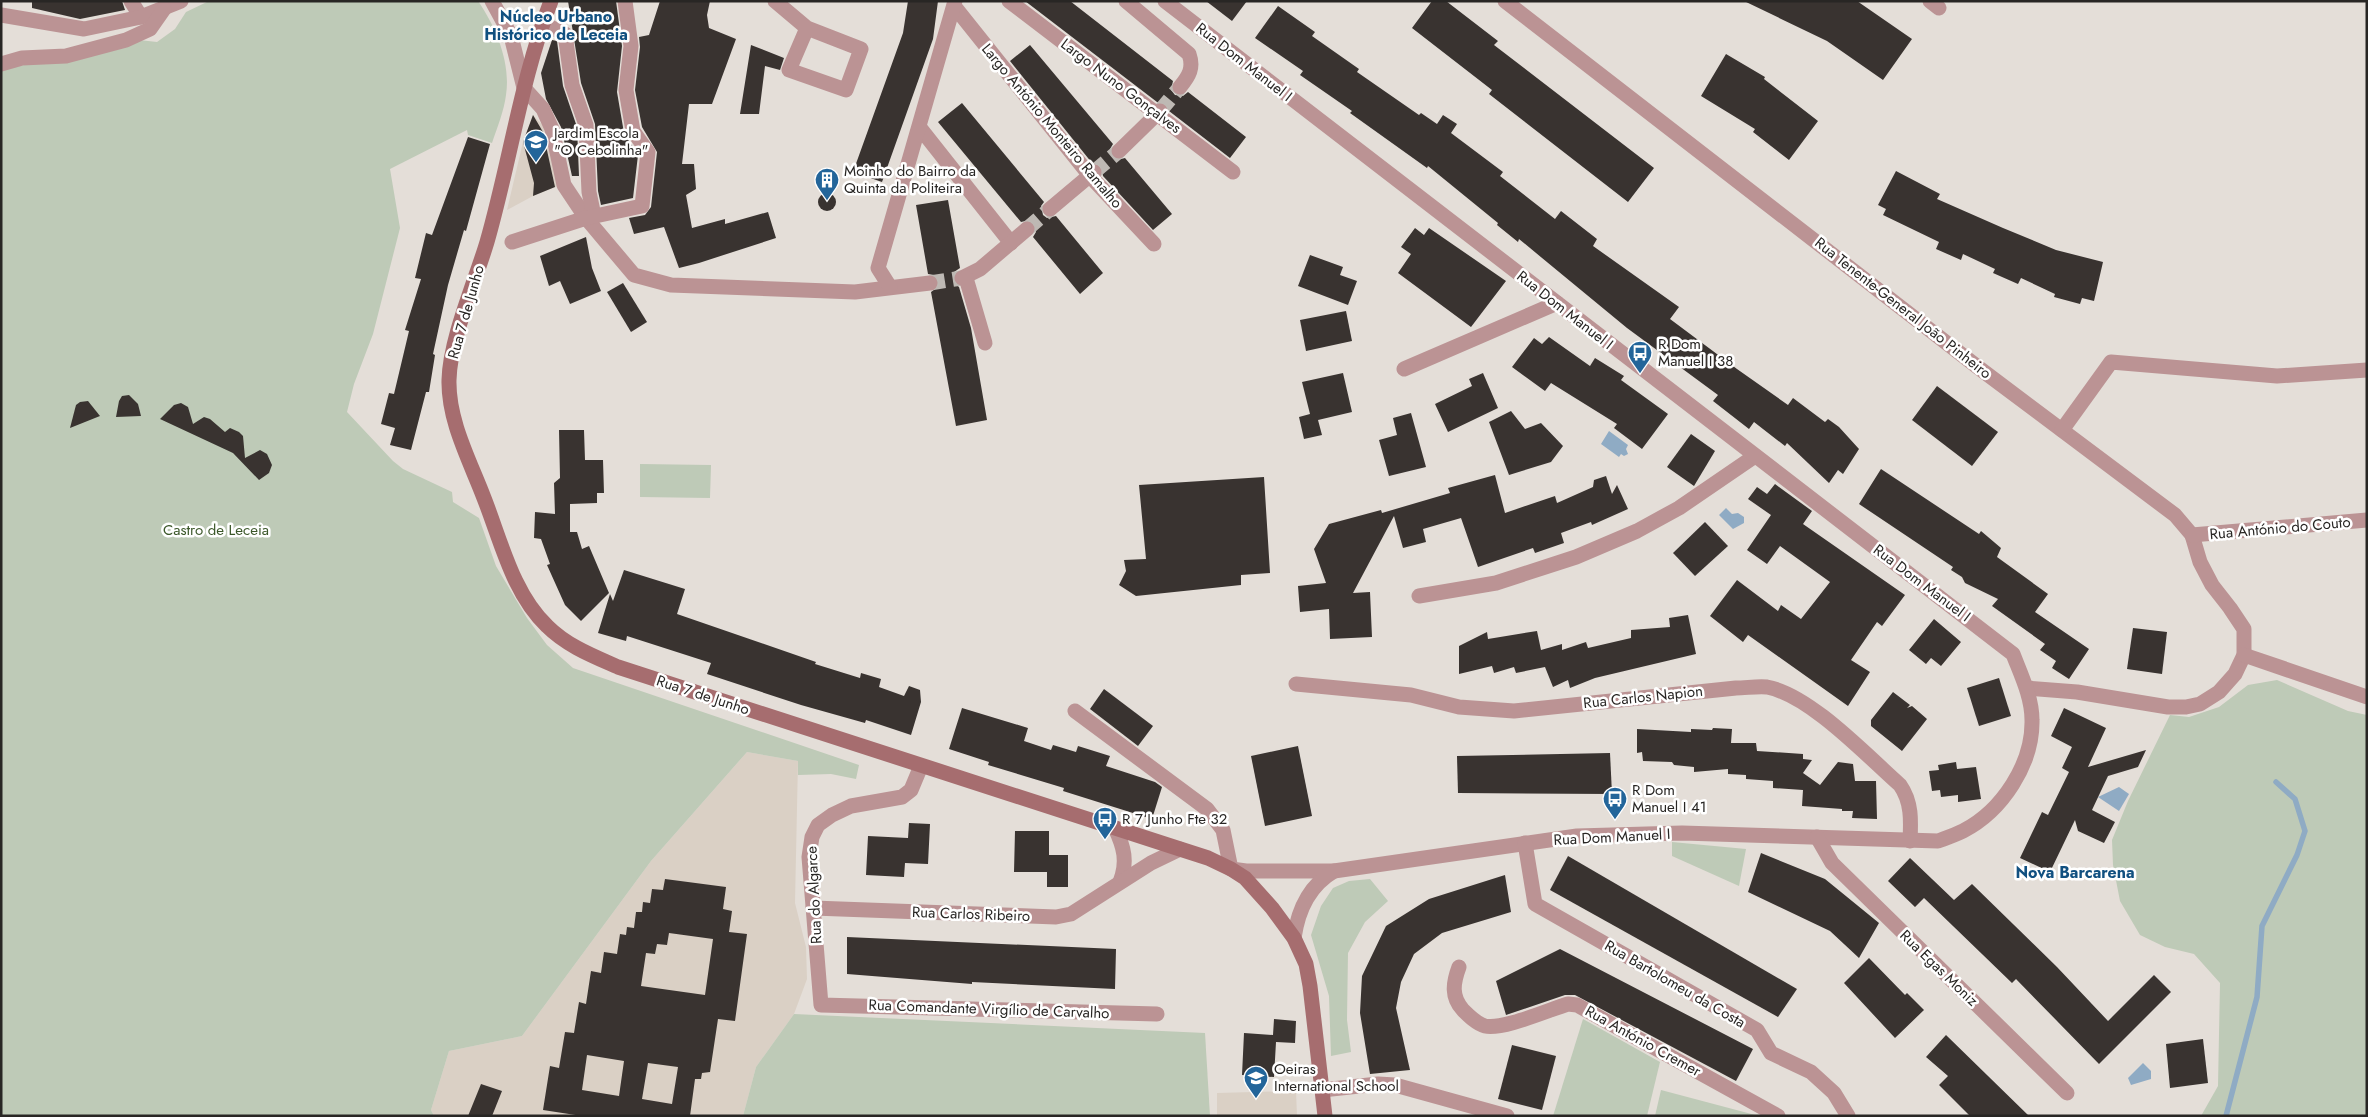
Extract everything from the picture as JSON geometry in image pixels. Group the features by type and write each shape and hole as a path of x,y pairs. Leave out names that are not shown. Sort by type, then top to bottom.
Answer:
{"main road":[{"name":"Rua 7 de Junho","path":"551,1 542,23 524,88 487,240 451,356 449,379 450,398 456,425 515,578 530,607 547,627 580,651 618,667 1180,849 1231,869 1245,878 1272,908 1294,938 1306,964 1325,1116"}],"street":[{"path":"131,1 141,16"},
{"path":"1,15 84,30 141,16 164,9 181,1"},
{"path":"492,1 511,36 524,88 544,109 552,129 564,185 634,275 671,285 855,292 930,283"},
{"path":"512,242 590,217 642,206 648,152 633,131 631,123 626,90 631,46 625,1"},
{"path":"775,1 807,28 862,49 846,90 789,70 807,28"},
{"name":"Largo Nuno Gonçalves","path":"1009,1 1159,112 1233,172"},
{"path":"1126,1 1174,39 1189,54 1192,63 1188,76 1180,86"},
{"name":"Rua Dom Manuel I","path":"1165,1 2013,654 2027,688 2032,719 2029,749 2018,776 2002,799 1984,817 1964,831 1938,842 1682,833 1577,836 1334,871 1246,871 1231,869"},
{"name":"Rua Tenente-General João Pinheiro","path":"1505,1 2175,515 2192,535 2200,562 2212,586 2244,629 2244,655 2235,674 2219,692 2200,704 2186,707 2168,707 2077,692 2027,688"},
{"path":"890,287 878,268 920,128 954,4"},
{"name":"Largo António Monteiro Ramalho","path":"954,4 1093,174 1154,244"},
{"path":"1,64 22,58 66,56 126,40 150,29 164,9"},
{"path":"542,23 565,34 572,85 586,125 590,217"},
{"path":"1119,151 1159,112"},
{"path":"920,128 1011,243"},
{"path":"1050,209 1093,174"},
{"path":"985,343 964,278 1027,229"},
{"path":"1404,369 1557,304"},
{"path":"2062,430 2111,362 2277,376 2367,370"},
{"path":"1419,596 1496,582 1576,557 1637,531 1679,508 1755,456"},
{"name":"Rua António do Couto","path":"2192,535 2367,520"},
{"path":"2244,655 2367,697"},
{"name":"Rua Carlos Napion","path":"1296,684 1411,695 1459,707 1514,711 1736,688 1766,687 1811,706 1900,785 1908,795 1910,841"},
{"path":"1075,710 1207,809 1223,830 1231,869"},
{"name":"Rua do Algarce","path":"821,1005 809,857 812,837 818,825 832,815 851,806 902,796 911,790 921,766"},
{"path":"1115,828 1125,854 1125,866 1120,882"},
{"name":"Rua Egas Moniz","path":"1817,838 1832,863 2067,1093"},
{"name":"Rua Bartolomeu da Costa","path":"1525,843 1535,904 1756,1030 1771,1052 1811,1072 1834,1093 1848,1116"},
{"name":"Rua Carlos Ribeiro","path":"813,908 1056,917 1071,914 1164,855 1180,849"},
{"path":"1294,938 1296,923 1305,901 1324,877 1334,871"},
{"name":"Rua António Cremer","path":"1459,967 1453,982 1455,997 1460,1007 1471,1018 1484,1026 1497,1027 1568,1004 1577,1005 1778,1116"},
{"name":"Rua Comandante Virgílio de Carvalho","path":"821,1005 1157,1014"},
{"path":"1322,1090 1395,1084 1507,1116"}],"shaded area":[{"name":"Jardim Escola \"O Cebolinha\"","path":"533,115 548,131 560,185 533,196 507,210 523,142"},
{"path":"747,752 798,761 795,903 806,947 807,979 794,1014 756,1067 743,1116 434,1116 431,1110 449,1051 522,1036 651,861"},
{"name":"Oeiras International School","path":"1296,1091 1297,1116 1217,1116 1217,1093"}],"green space":[{"name":"Castro de Leceia","path":"209,1 478,1 491,22 504,58 507,83 500,119 492,143 468,135 467,130 390,169 400,228 373,334 354,384 347,412 393,461 403,469 452,492 453,502 479,518 496,566 527,618 547,645 573,668 859,765 856,779 831,774 798,775 798,761 747,752 651,861 522,1036 449,1051 431,1110 434,1116 1,1116 1,70 139,40 157,42 175,29 186,12"},
{"path":"640,464 711,465 710,498 640,497"},
{"path":"2277,680 2348,711 2367,715 2367,1116 2201,1116 2218,1086 2220,983 2194,954 2165,947 2140,935 2120,901 2113,865 2112,840 2128,801 2170,715 2189,717 2219,707 2248,685"},
{"path":"1672,842 1746,849 1739,886 1672,856"},
{"path":"1370,879 1388,901 1365,922 1348,953 1347,1020 1351,1052 1331,1056 1329,996 1311,935 1321,906 1333,888 1349,881"},
{"path":"794,1014 1205,1033 1210,1116 743,1116 756,1067"},
{"path":"1583,1019 1660,1062 1647,1116 1553,1116"},
{"path":"1661,1090 1759,1116 1655,1116"}],"water":[{"path":"1609,431 1628,445 1626,449 1628,454 1624,456 1621,454 1619,457 1601,444"},
{"path":"1726,508 1732,514 1738,513 1744,517 1744,523 1733,529 1719,515"},
{"path":"2119,787 2129,794 2119,811 2098,797"},
{"path":"2143,1063 2151,1071 2151,1079 2131,1085 2128,1078"}],"building":[{"path":"32,1 122,1 125,10 80,19 32,8"},
{"path":"568,1 616,1 622,46 617,92 624,133 638,155 633,198 601,205 598,191 595,124 581,83"},
{"path":"660,1 710,1 707,15 709,28 736,39 712,104 689,104 682,164 694,164 696,189 686,195 692,228 725,219 725,224 768,212 776,238 679,268 664,227 634,234 629,218 645,215 651,207 657,152 642,127 635,90 640,47 639,37 649,35"},
{"path":"908,1 938,1 933,39 882,182 853,172 903,33"},
{"path":"1025,1 1070,1 1173,81 1171,90 1175,95 1183,96 1188,92 1246,137 1230,158 1169,111 1166,104 1157,102"},
{"path":"1206,1 1247,1 1232,21"},
{"path":"1432,1 1446,1 1498,41 1494,45 1654,168 1628,202 1489,94 1492,90 1412,28"},
{"path":"1744,1 1857,1 1912,39 1883,80 1827,41"},
{"path":"1278,6 1315,32 1312,36 1359,69 1357,72 1419,115 1421,113 1437,124 1443,115 1457,124 1451,133 1503,172 1500,176 1555,219 1561,211 1597,239 1593,246 1679,307 1670,319 1788,405 1793,398 1825,422 1828,419 1839,427 1859,449 1843,474 1838,470 1829,483 1787,443 1785,446 1754,422 1749,429 1713,401 1718,395 1627,328 1519,239 1518,242 1497,225 1498,223 1428,166 1427,168 1350,113 1352,111 1300,75 1303,71 1255,38"},
{"path":"552,40 557,41 563,86 577,127 579,176 572,176 561,127 546,99 541,73"},
{"path":"751,45 784,58 780,70 765,66 759,114 740,114"},
{"path":"1030,45 1113,144 1110,149 1112,157 1117,160 1125,158 1172,214 1153,230 1103,176 1101,166 1092,163 1010,61"},
{"path":"1726,54 1765,77 1764,79 1818,121 1789,160 1753,132 1755,129 1701,96"},
{"path":"962,103 1044,202 1041,206 1043,215 1047,218 1056,216 1103,273 1080,294 1033,237 1036,232 1034,223 1030,220 1021,222 938,122"},
{"path":"533,115 543,132 555,187 533,196 534,183 523,142"},
{"path":"468,137 490,144 466,231 464,230 448,285 433,354 435,355 429,392 426,392 411,450 390,445 395,428 381,424 389,393 394,394 409,331 405,330 421,279 415,278 426,233 432,235"},
{"path":"1896,171 1940,194 1937,199 2056,250 2103,262 2094,301 2082,298 2080,304 2054,297 2055,294 2021,278 2018,284 1993,273 1995,269 1963,254 1961,260 1936,249 1939,242 1883,215 1886,209 1878,205"},
{"name":"Moinho do Bairro da Quinta da Politeira","path":"827,193 833,196 836,202 833,208 827,211 821,208 818,202 821,196"},
{"path":"948,200 960,268 954,272 953,278 954,283 959,287 971,328 987,420 956,426 931,292 938,287 939,281 934,275 928,274 916,205"},
{"path":"1415,228 1424,235 1429,228 1506,281 1471,327 1398,273 1411,254 1401,247"},
{"path":"586,237 592,268 601,291 570,304 560,281 549,286 540,256"},
{"path":"1310,255 1343,267 1340,275 1357,281 1348,305 1298,286"},
{"path":"623,283 647,322 631,332 607,292"},
{"path":"1346,311 1352,341 1306,351 1300,320"},
{"path":"1549,337 1590,366 1595,358 1624,376 1621,380 1668,414 1642,449 1614,428 1617,424 1551,383 1545,391 1512,367 1534,338 1542,344"},
{"path":"1343,373 1352,412 1318,420 1322,435 1304,439 1299,417 1310,414 1302,382"},
{"path":"1483,373 1498,408 1448,432 1435,404 1472,386 1469,379"},
{"path":"1937,386 1998,432 1972,466 1912,420"},
{"path":"129,395 138,404 141,416 116,417 119,401 122,396"},
{"path":"88,401 100,416 70,428 76,405 80,402"},
{"path":"181,403 188,407 193,424 204,417 210,419 225,432 230,428 239,432 243,436 245,458 260,450 267,454 272,465 269,473 259,480 233,453 160,419 174,405"},
{"path":"1511,411 1525,429 1541,423 1563,446 1551,462 1509,475 1489,422"},
{"path":"1411,413 1426,467 1389,476 1379,440 1397,435 1393,418"},
{"path":"559,430 584,430 585,460 603,460 604,493 597,493 597,503 570,504 570,532 577,532 582,549 589,546 609,593 581,621 565,605 547,565 550,564 541,539 534,538 535,512 555,514 554,483 560,478"},
{"path":"1691,434 1715,451 1694,486 1667,467"},
{"path":"1881,469 1979,534 1981,531 2001,548 1997,557 2048,594 2035,612 2089,649 2069,679 2052,668 2056,661 2040,650 2045,644 1992,606 1998,599 1965,583 1962,577 1951,570 1953,567 1859,504"},
{"path":"1495,475 1505,513 1555,496 1557,503 1593,487 1594,480 1606,476 1612,494 1617,485 1628,509 1592,525 1591,522 1561,533 1564,543 1535,553 1533,548 1478,567 1461,518 1423,529 1426,542 1403,548 1394,516 1353,593 1370,592 1372,637 1330,639 1329,609 1300,612 1298,586 1326,583 1314,549 1329,524 1381,510 1382,513 1450,493 1448,488"},
{"path":"1264,477 1270,573 1241,575 1241,585 1136,596 1119,585 1126,571 1124,560 1146,559 1139,485"},
{"path":"1775,484 1812,511 1803,524 1905,595 1882,626 1877,622 1851,660 1870,672 1848,706 1748,635 1743,642 1710,616 1737,580 1778,611 1781,605 1801,619 1830,582 1780,546 1767,564 1747,550 1771,515 1748,499 1757,487 1767,494"},
{"path":"1705,522 1728,546 1695,576 1673,553"},
{"path":"624,570 685,589 677,614 816,662 815,664 860,678 861,673 881,679 879,687 904,696 909,686 920,690 921,702 911,735 866,720 865,723 801,705 707,674 711,663 627,636 626,641 598,633 610,594 613,601"},
{"path":"1688,615 1696,654 1595,678 1570,688 1568,680 1553,687 1545,667 1516,673 1514,667 1494,673 1492,666 1459,674 1459,646 1487,632 1488,639 1537,631 1541,650 1562,644 1562,650 1586,642 1588,648 1631,638 1631,630 1670,627 1669,618"},
{"path":"1934,619 1961,642 1941,666 1931,658 1926,664 1909,650"},
{"path":"2133,628 2167,632 2162,674 2127,669"},
{"path":"1999,678 2011,716 1979,726 1967,688"},
{"path":"1104,689 1153,726 1138,746 1090,709"},
{"path":"1893,692 1910,705 1907,708 1912,706 1927,719 1902,751 1871,726 1871,720"},
{"path":"962,708 1028,728 1024,741 1051,750 1053,745 1076,752 1078,746 1110,756 1106,766 1155,782 1162,787 1152,819 1063,791 1064,788 988,765 989,762 949,749"},
{"path":"2064,708 2106,728 2088,767 2146,750 2138,767 2108,776 2092,810 2115,822 2104,843 2078,831 2075,820 2050,872 2020,858 2042,812 2048,815 2069,772 2062,768 2072,747 2051,736"},
{"path":"1713,728 1732,729 1731,743 1756,743 1757,751 1803,754 1803,759 1812,760 1803,773 1820,785 1838,762 1853,764 1855,781 1876,781 1877,819 1852,818 1853,811 1842,811 1842,809 1802,806 1803,790 1773,788 1773,781 1746,779 1746,775 1728,774 1728,769 1694,772 1694,767 1674,765 1672,762 1643,761 1642,752 1637,753 1637,729 1691,732 1691,729 1712,730"},
{"path":"1298,746 1312,816 1265,826 1251,756"},
{"path":"1610,753 1612,794 1458,793 1457,756"},
{"path":"1956,762 1957,769 1976,767 1981,799 1958,802 1958,795 1941,797 1940,790 1932,791 1929,771 1939,770 1938,765"},
{"path":"909,823 930,824 928,864 905,863 904,877 866,875 868,836 908,838"},
{"path":"1015,831 1049,831 1049,855 1068,855 1068,887 1047,887 1047,872 1014,872"},
{"path":"1761,853 1825,879 1879,923 1859,958 1830,931 1748,892"},
{"path":"1568,856 1797,989 1778,1017 1550,890"},
{"path":"1910,858 1954,900 1972,884 2057,967 2108,1021 2154,975 2171,992 2099,1064 2016,979 2012,983 1924,898 1915,907 1888,881"},
{"path":"1505,875 1511,912 1442,933 1414,954 1401,982 1396,1008 1410,1070 1370,1074 1360,1013 1362,976 1386,926 1429,899"},
{"path":"665,879 726,887 723,909 732,911 729,932 747,934 735,1021 718,1019 710,1072 702,1073 701,1079 695,1079 690,1116 582,1116 543,1110 550,1066 559,1068 565,1032 574,1033 579,1002 586,1004 591,971 601,973 604,952 617,954 620,934 626,935 627,927 634,928 636,912 642,912 643,902 650,903 652,889 663,890","holes":["669,933 713,939 705,995 641,986 646,953 655,954 657,944 667,945","587,1055 624,1061 619,1096 582,1090","648,1063 678,1067 672,1104 642,1099"]},
{"path":"847,937 1116,949 1115,989 972,982 972,984 847,974"},
{"path":"1560,949 1753,1049 1736,1081 1575,995 1565,995 1506,1015 1496,981"},
{"path":"1869,958 1905,995 1907,993 1924,1010 1895,1038 1844,983"},
{"path":"1274,1019 1296,1021 1295,1043 1276,1042 1274,1077 1242,1075 1244,1033 1273,1035"},
{"path":"1946,1035 2029,1116 1970,1116 1939,1085 1948,1076 1926,1057"},
{"path":"2203,1039 2208,1083 2170,1088 2166,1044"},
{"path":"1512,1045 1556,1056 1542,1110 1498,1099"},
{"path":"481,1084 502,1091 492,1116 468,1116"}],"waterway":[{"path":"2226,1116 2257,997 2262,926 2297,855 2305,831 2295,799 2276,782"}],"tunnel":[{"path":"1160,111 1180,87"},
{"path":"1094,172 1119,151"},
{"path":"1027,229 1050,209"},
{"path":"930,283 962,278"}],"place":[{"name":"Jardim Escola \"O Cebolinha\"","path":"536,163"},
{"name":"Moinho do Bairro da Quinta da Politeira","path":"827,201"},
{"name":"R Dom Manuel I 38","path":"1640,374"},
{"name":"R Dom Manuel I 41","path":"1615,820"},
{"name":"R 7 Junho Fte 32","path":"1105,840"},
{"name":"Oeiras International School","path":"1256,1099"}],"district":[{"name":"Núcleo Urbano Histórico de Leceia","path":"556,25"},
{"name":"Nova Barcarena","path":"2075,872"}]}
